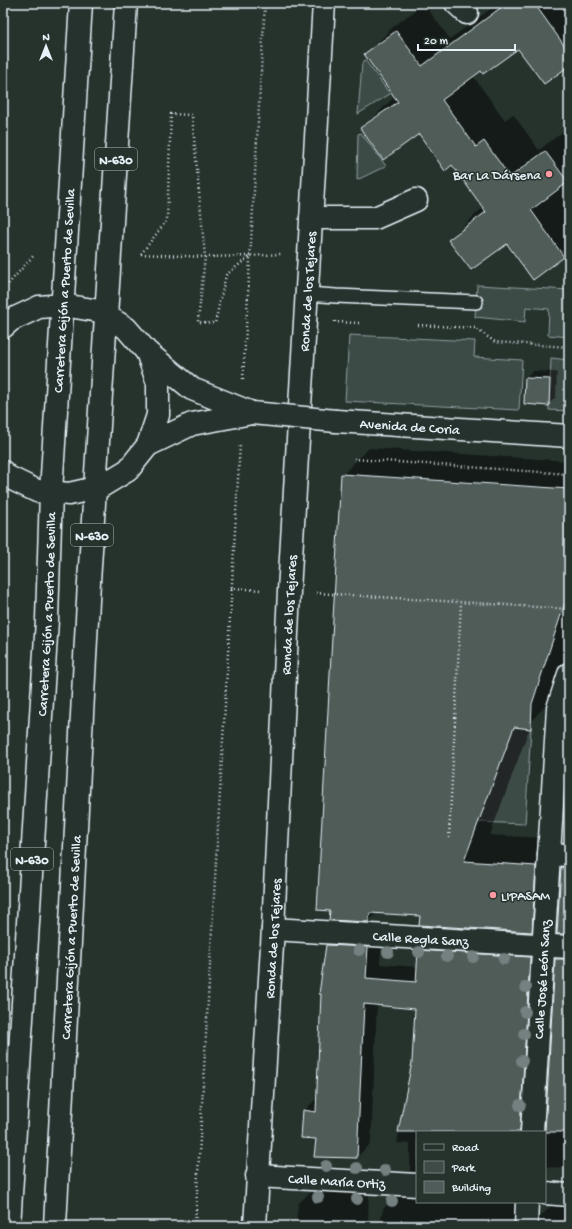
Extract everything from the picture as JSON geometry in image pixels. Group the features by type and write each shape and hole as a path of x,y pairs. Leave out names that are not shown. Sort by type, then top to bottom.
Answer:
{"main road":[{"name":"Carretera Gijón a Puerto de Sevilla","path":"9,1226 46,628 52,492 81,3"},
{"name":"Carretera Gijón a Puerto de Sevilla","path":"54,1226 88,582 126,3"},
{"name":"Ronda de los Tejares","path":"254,1226 272,929 289,591 324,3"},
{"path":"311,218 375,218 416,200"},
{"path":"3,327 11,320 39,307 63,305 99,311 126,328 147,352 192,389 252,413"},
{"path":"3,472 8,477 37,491 69,494 100,488 128,470 148,445 158,415 158,383 147,352"},
{"path":"148,445 192,424 252,413"},
{"name":"Avenida de Coria","path":"252,413 569,436"},
{"name":"Calle José León Sanz","path":"532,1131 543,945 559,855 564,708 569,674"},
{"name":"Calle Regla Sanz","path":"272,929 569,947"},
{"name":"Calle María Ortiz","path":"257,1176 416,1185"},
{"path":"546,1193 569,1195"},
{"path":"526,1226 527,1203"}],"lane":[{"path":"306,294 476,302"}],"path":[{"path":"243,380 265,3"},
{"path":"250,256 226,275 215,323 198,322 205,258 192,115 171,114 167,220 141,254 205,258 309,253"},
{"path":"3,290 34,255"},
{"path":"335,322 365,323"},
{"path":"412,325 475,328 495,342 569,347"},
{"path":"195,1226 240,441"},
{"path":"354,459 569,474"},
{"path":"289,591 569,609"},
{"path":"449,838 461,603"}],"green space":[{"path":"365,60 390,94 358,114 362,63"},
{"path":"361,133 386,166 357,180 358,134"},
{"path":"477,285 569,290 569,337 548,335 549,309 526,307 525,322 475,317"},
{"path":"349,335 475,341 474,357 522,360 519,410 345,401"},
{"path":"551,358 569,360 569,411 549,410"},
{"path":"514,727 531,729 525,824 478,822"}],"building":[{"path":"507,3 534,3 569,52 569,66 544,84 518,49 483,74 481,71 442,100 476,147 484,141 510,177 545,151 568,182 531,210 564,257 533,280 507,244 471,270 448,240 486,212 452,165 445,171 419,134 383,160 360,128 398,102 364,54 396,31 422,66"},
{"path":"525,378 550,379 549,406 524,404"},
{"path":"341,474 569,489 569,590 532,704 531,729 514,727 464,861 536,866 532,932 419,925 420,916 370,913 369,922 329,920 330,911 317,910"},
{"path":"561,867 569,868 569,934 557,934"},
{"path":"326,945 368,947 366,978 416,982 418,950 530,957 520,1131 398,1132 412,1062 415,1009 364,1004 357,1158 314,1157 316,1139 301,1138 303,1110 316,1112 321,994 319,994"},
{"path":"555,959 569,959 569,1132 545,1131"}],"place":[{"name":"Bar La Dársena","path":"549,174"},
{"name":"LIPASAM","path":"493,895"}]}
